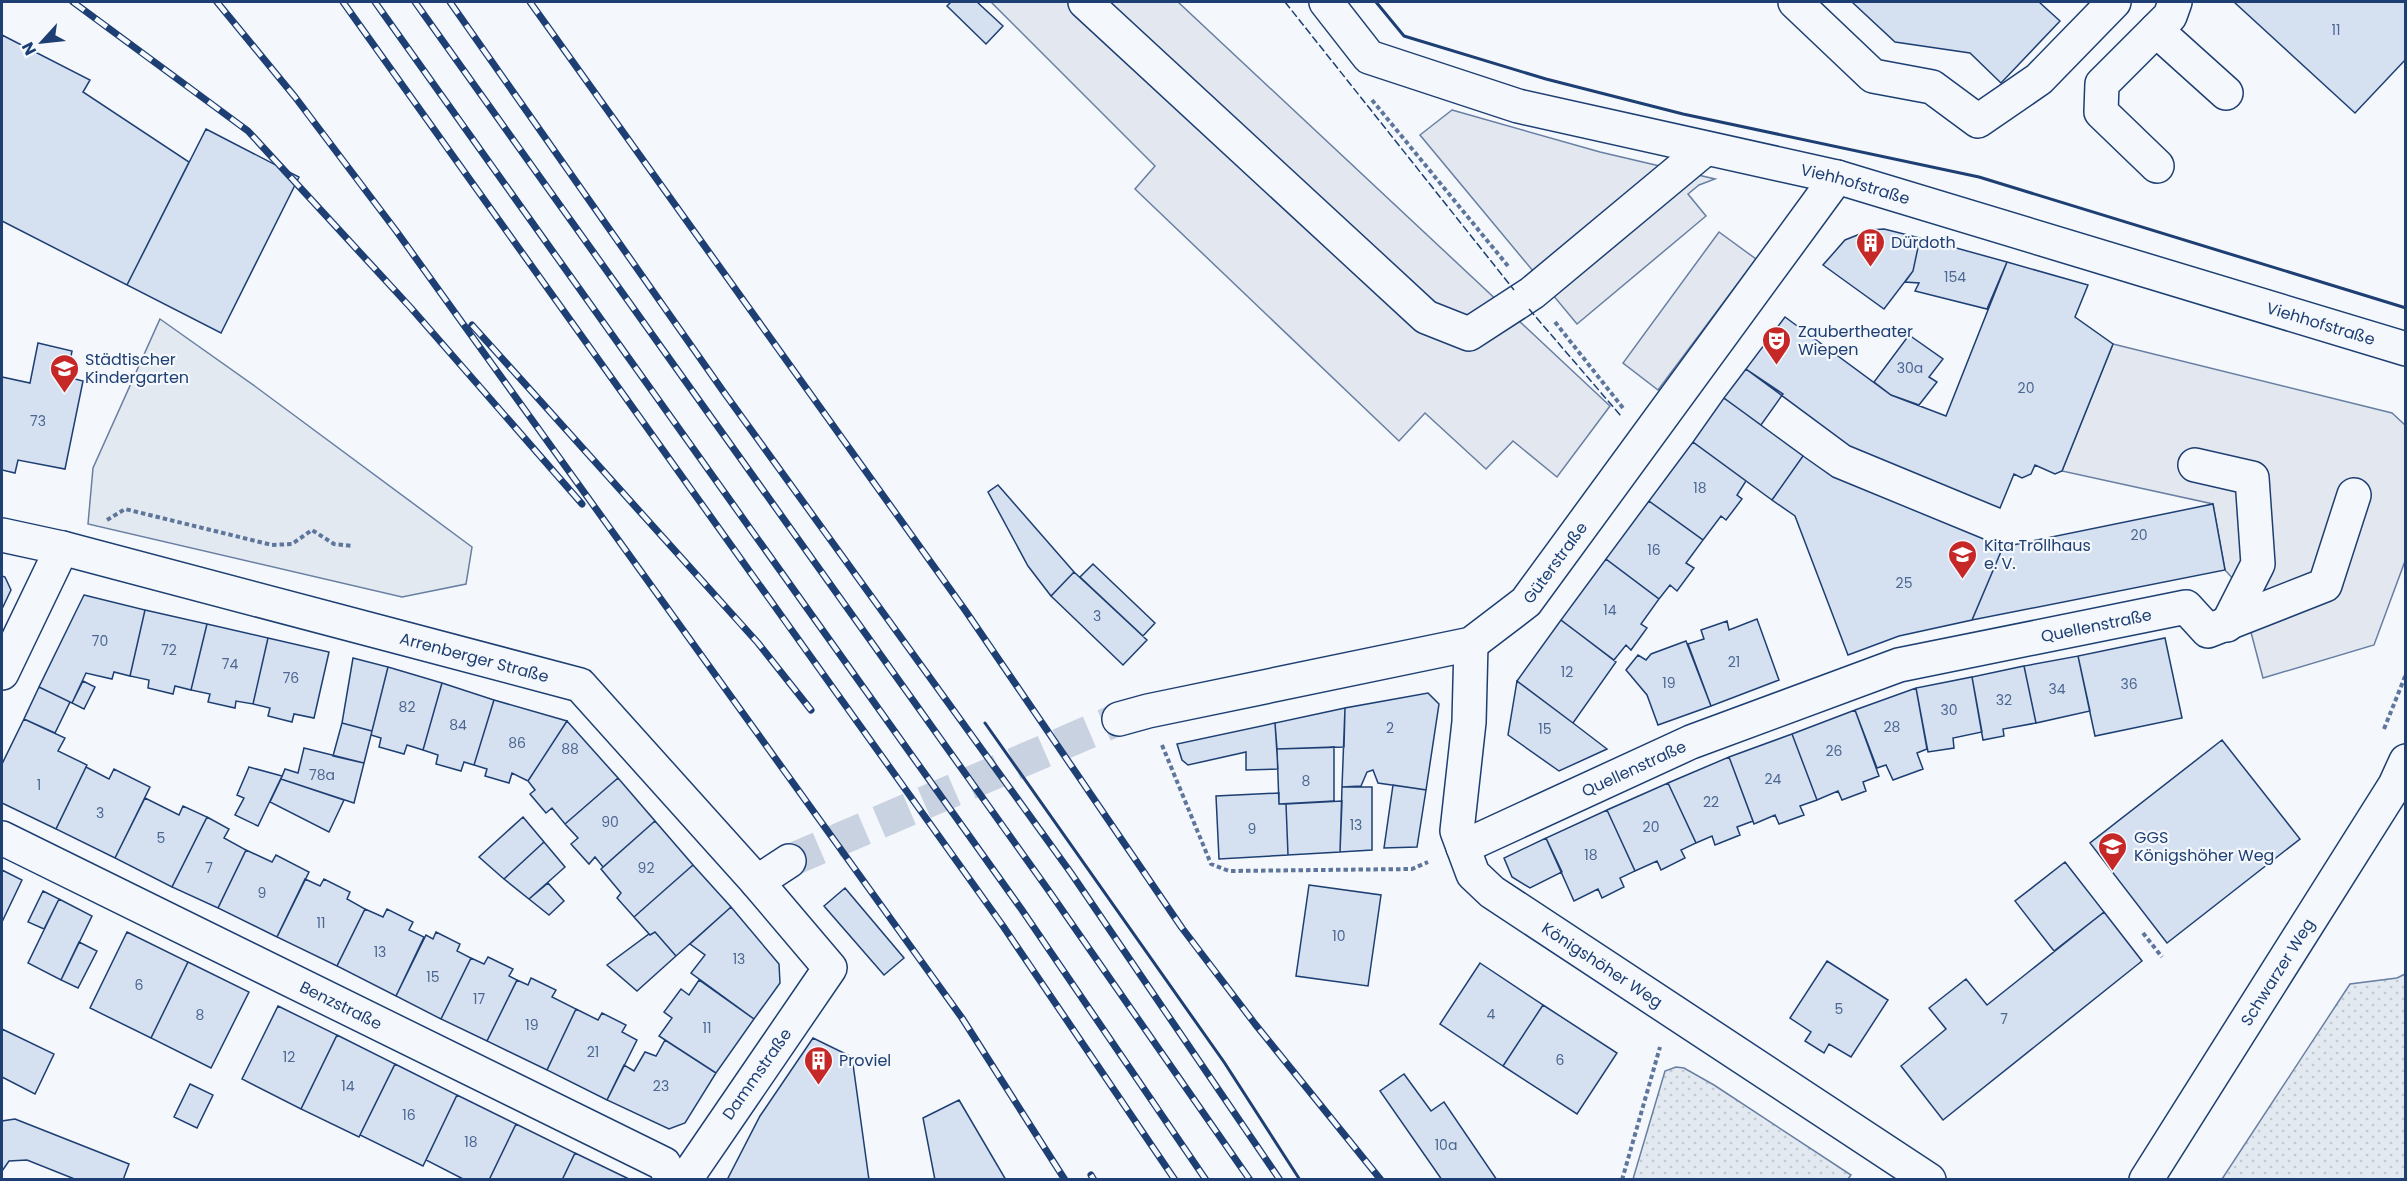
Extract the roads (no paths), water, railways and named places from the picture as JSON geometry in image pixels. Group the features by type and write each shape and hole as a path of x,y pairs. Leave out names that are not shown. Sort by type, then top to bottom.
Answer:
{"street":[{"path":"1085,2 1426,316 1469,334 1532,293 1705,149"},
{"name":"Viehhofstraße","path":"1326,2 1369,57 1518,106 1837,177 2406,349"},
{"path":"1795,2 1873,76 1932,87 1978,121 2039,79 2114,2"},
{"path":"2157,166 2101,112 2102,84 2170,16 2175,2"},
{"path":"2156,30 2226,93"},
{"name":"Güterstraße","path":"1133,715 1471,644 1526,602 1837,177"},
{"path":"2195,465 2252,477 2258,564 2218,628"},
{"path":"2218,628 2325,585 2354,495"},
{"name":"Arrenberger Straße","path":"2,535 76,552 580,685 757,882 830,968"},
{"path":"2,674 76,552"},
{"name":"Quellenstraße","path":"1463,847 1691,742 1899,665 2186,607 2218,628"},
{"name":"Königshöher Weg","path":"1471,644 1469,722 1457,831 1473,874 1492,892 1929,1179"},
{"name":"Schwarzer Weg","path":"2146,1179 2395,785 2406,761"},
{"name":"Benzstraße","path":"2,838 664,1164 672,1179"},
{"path":"757,882 789,861"},
{"name":"Dammstraße","path":"685,1179 830,968"}],"tunnel":[{"path":"789,861 1119,719"}],"railway":[{"path":"73,2 248,131 411,308 582,504"},
{"path":"217,2 295,97 397,232 962,1018 1065,1180"},
{"path":"343,2 1003,926 1175,1180"},
{"path":"375,2 1022,910 1206,1180"},
{"path":"415,2 1049,891 1250,1180"},
{"path":"450,2 723,391 1071,873 1280,1180"},
{"path":"530,2 965,610 1182,928 1255,1024 1381,1180"},
{"path":"472,325 758,643 811,710"},
{"path":"1091,1175 1094,1180"}],"place":[{"name":"Dürdoth","path":"1870,268"},
{"name":"Zaubertheater Wiepen","path":"1777,366"},
{"name":"Städtischer Kindergarten","path":"64,394"},
{"name":"Kita Trollhaus e. V.","path":"1963,580"},
{"name":"GGS Königshöher Weg","path":"2113,872"},
{"name":"Proviel","path":"818,1086"}]}
